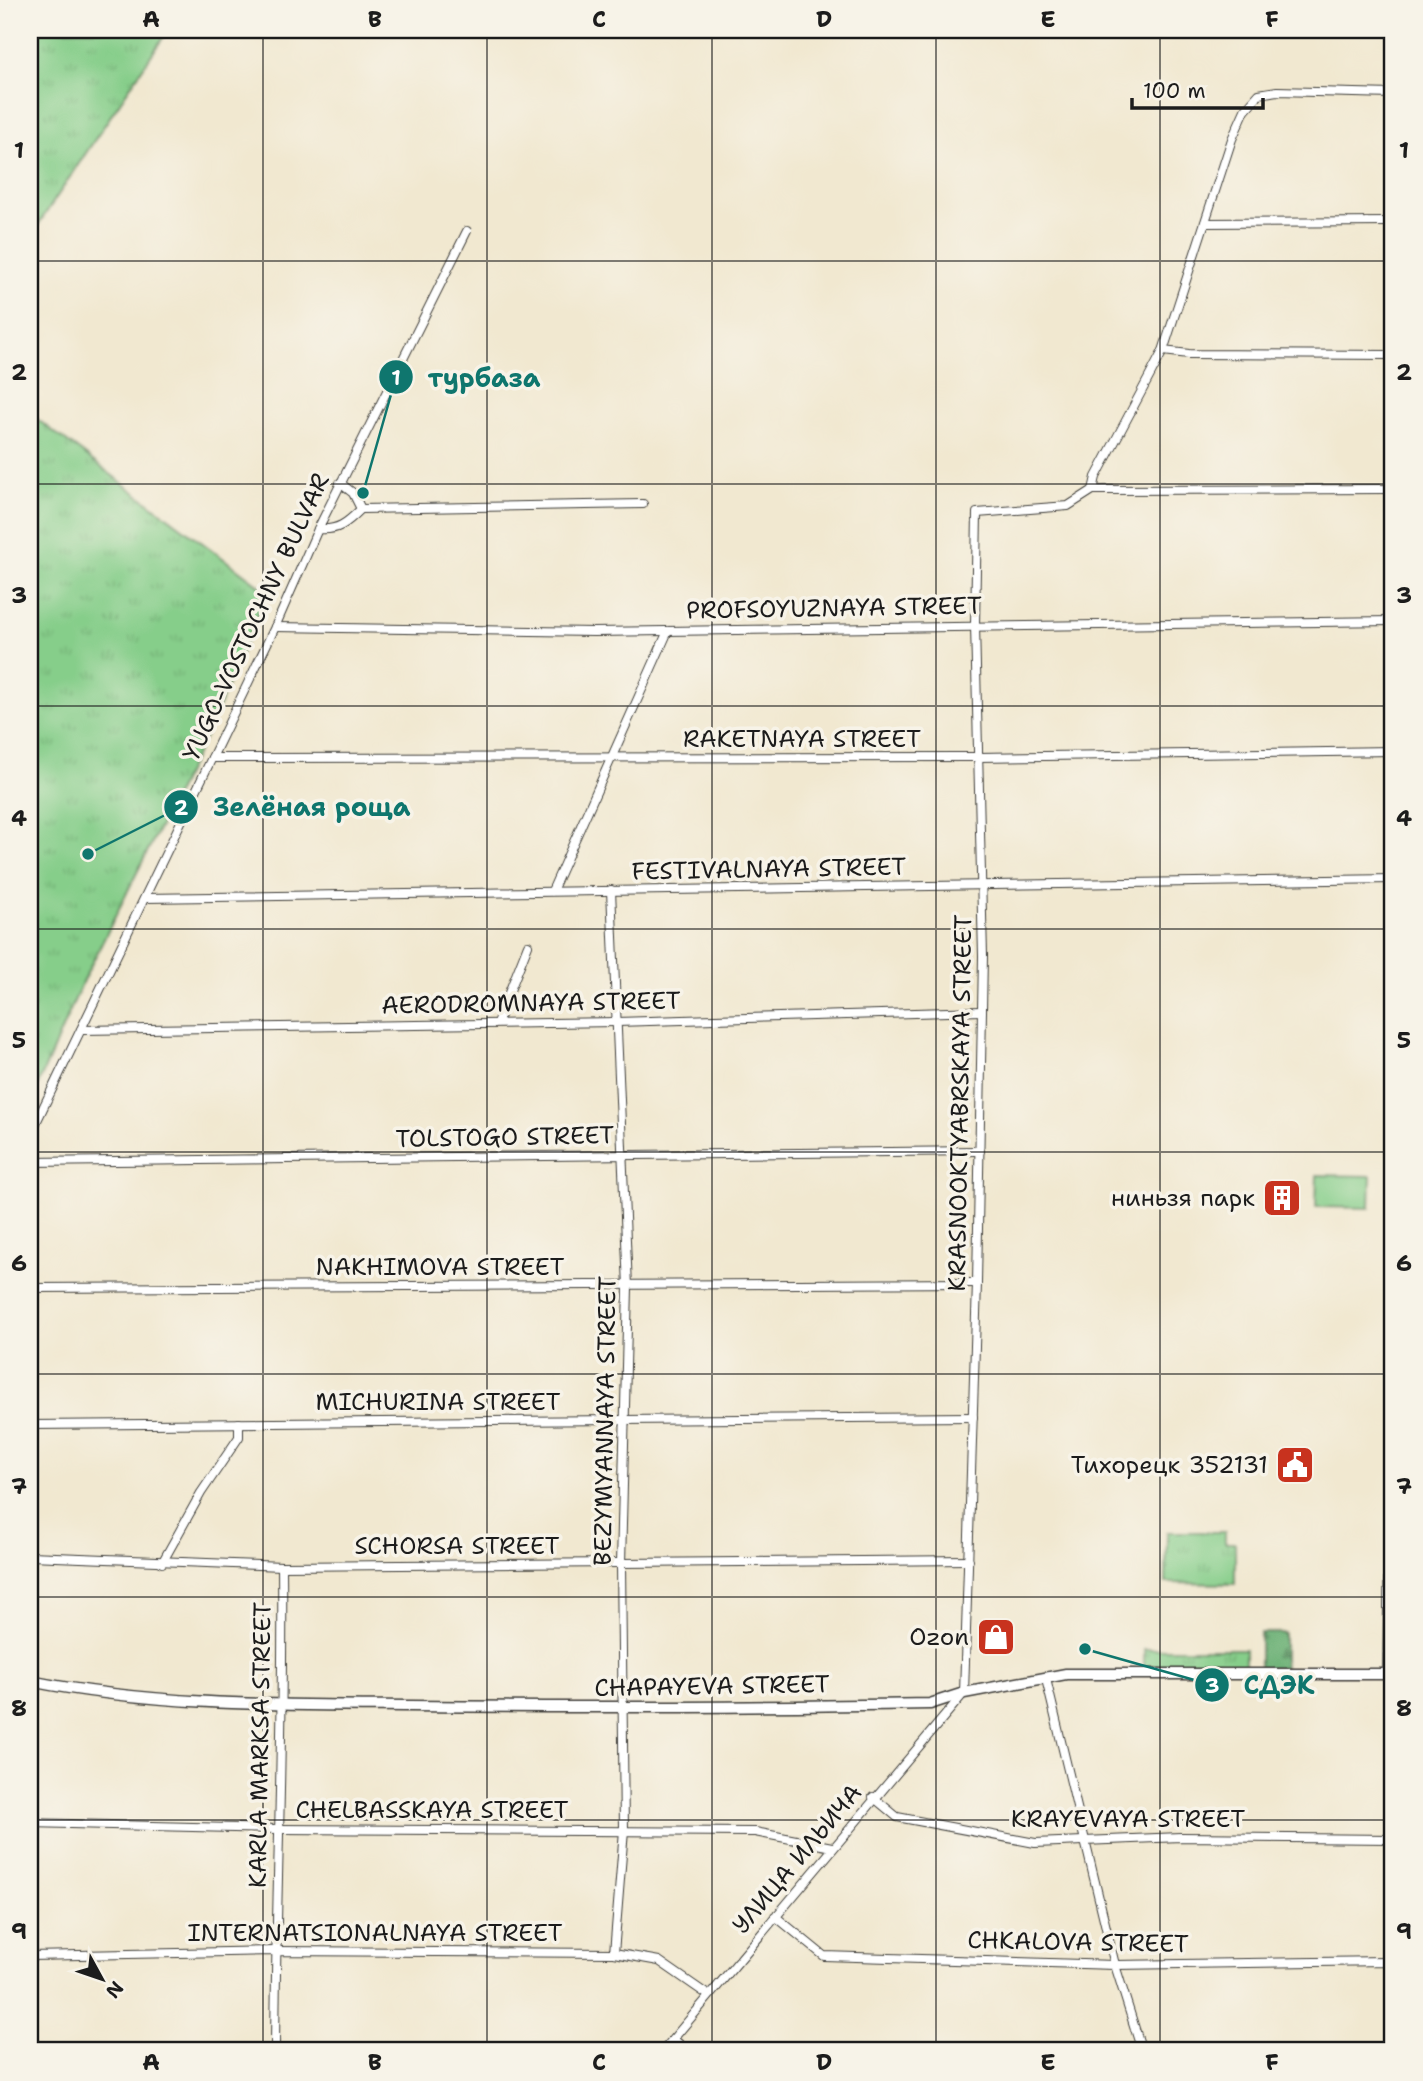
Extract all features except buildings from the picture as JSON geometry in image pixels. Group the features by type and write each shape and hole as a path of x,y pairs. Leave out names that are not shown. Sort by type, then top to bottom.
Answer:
{"main road":[{"name":"CHAPAYEVA STREET","path":"30,1681 83,1692 284,1705 622,1709 930,1704 964,1693 1099,1673 1390,1674"}],"street":[{"path":"1393,94 1277,91 1259,94 1245,110 1232,139 1163,351 1096,477 1093,490 1393,489"},
{"path":"1205,223 1393,222"},
{"name":"YUGO-VOSTOCHNY BULVAR","path":"30,1135 275,627 318,529 467,231"},
{"path":"1163,351 1189,354 1393,355"},
{"path":"341,482 353,493 361,509"},
{"name":"KRASNOOKTYABRSKAYA STREET","path":"964,1693 977,1283 982,1012 975,625 977,513 1068,506 1093,490"},
{"path":"318,529 332,530 345,524 361,509 643,504"},
{"name":"PROFSOYUZNAYA STREET","path":"275,627 668,631 1393,621"},
{"path":"552,891 668,631"},
{"name":"RAKETNAYA STREET","path":"212,758 979,757 1393,751"},
{"name":"FESTIVALNAYA STREET","path":"145,898 1393,879"},
{"name":"BEZYMYANNAYA STREET","path":"611,890 628,1287 621,1564 624,1830 614,1953"},
{"path":"497,1023 528,945"},
{"name":"AERODROMNAYA STREET","path":"81,1030 617,1022 982,1012"},
{"name":"TOLSTOGO STREET","path":"30,1162 980,1151"},
{"name":"NAKHIMOVA STREET","path":"30,1288 628,1287 977,1283"},
{"name":"MICHURINA STREET","path":"30,1425 973,1417"},
{"path":"162,1563 201,1493 239,1437 239,1423"},
{"path":"1390,1674 1390,1540 1393,1537"},
{"name":"SCHORSA STREET","path":"30,1556 282,1566 969,1560"},
{"name":"KARLA MARKSA STREET","path":"275,2051 278,1829 284,1705 282,1566"},
{"path":"1046,1679 1115,1965 1142,2051"},
{"name":"УЛИЦА ИЛЬИЧА","path":"663,2051 873,1797 964,1693"},
{"name":"KRAYEVAYA STREET","path":"873,1797 897,1817 1035,1843 1181,1837 1393,1839"},
{"name":"CHELBASSKAYA STREET","path":"30,1823 278,1829 755,1832 832,1847"},
{"name":"CHKALOVA STREET","path":"775,1916 824,1956 1115,1965 1387,1961 1393,1967"},
{"name":"INTERNATSIONALNAYA STREET","path":"30,1956 275,1951 614,1953 659,1961 708,1995"},
{"path":"673,2039 688,2051"}],"green space":[{"path":"34,30 168,30 30,237 30,38"},
{"path":"30,414 267,591 211,724 82,983 30,1103"},
{"path":"1317,1175 1371,1176 1370,1208 1316,1207"},
{"path":"1167,1532 1225,1532 1225,1543 1235,1543 1235,1584 1166,1583"},
{"path":"1260,1633 1284,1633 1284,1668 1260,1668"},
{"path":"1144,1649 1245,1649 1245,1667 1144,1668"}],"place":[{"name":"турбаза","path":"363,493"},
{"name":"Зелёная роща","path":"88,854"},
{"name":"ниньзя парк","path":"1282,1198"},
{"name":"Тихорецк 352131","path":"1295,1465"},
{"name":"Ozon","path":"996,1637"},
{"name":"СДЭК","path":"1085,1649"}]}
